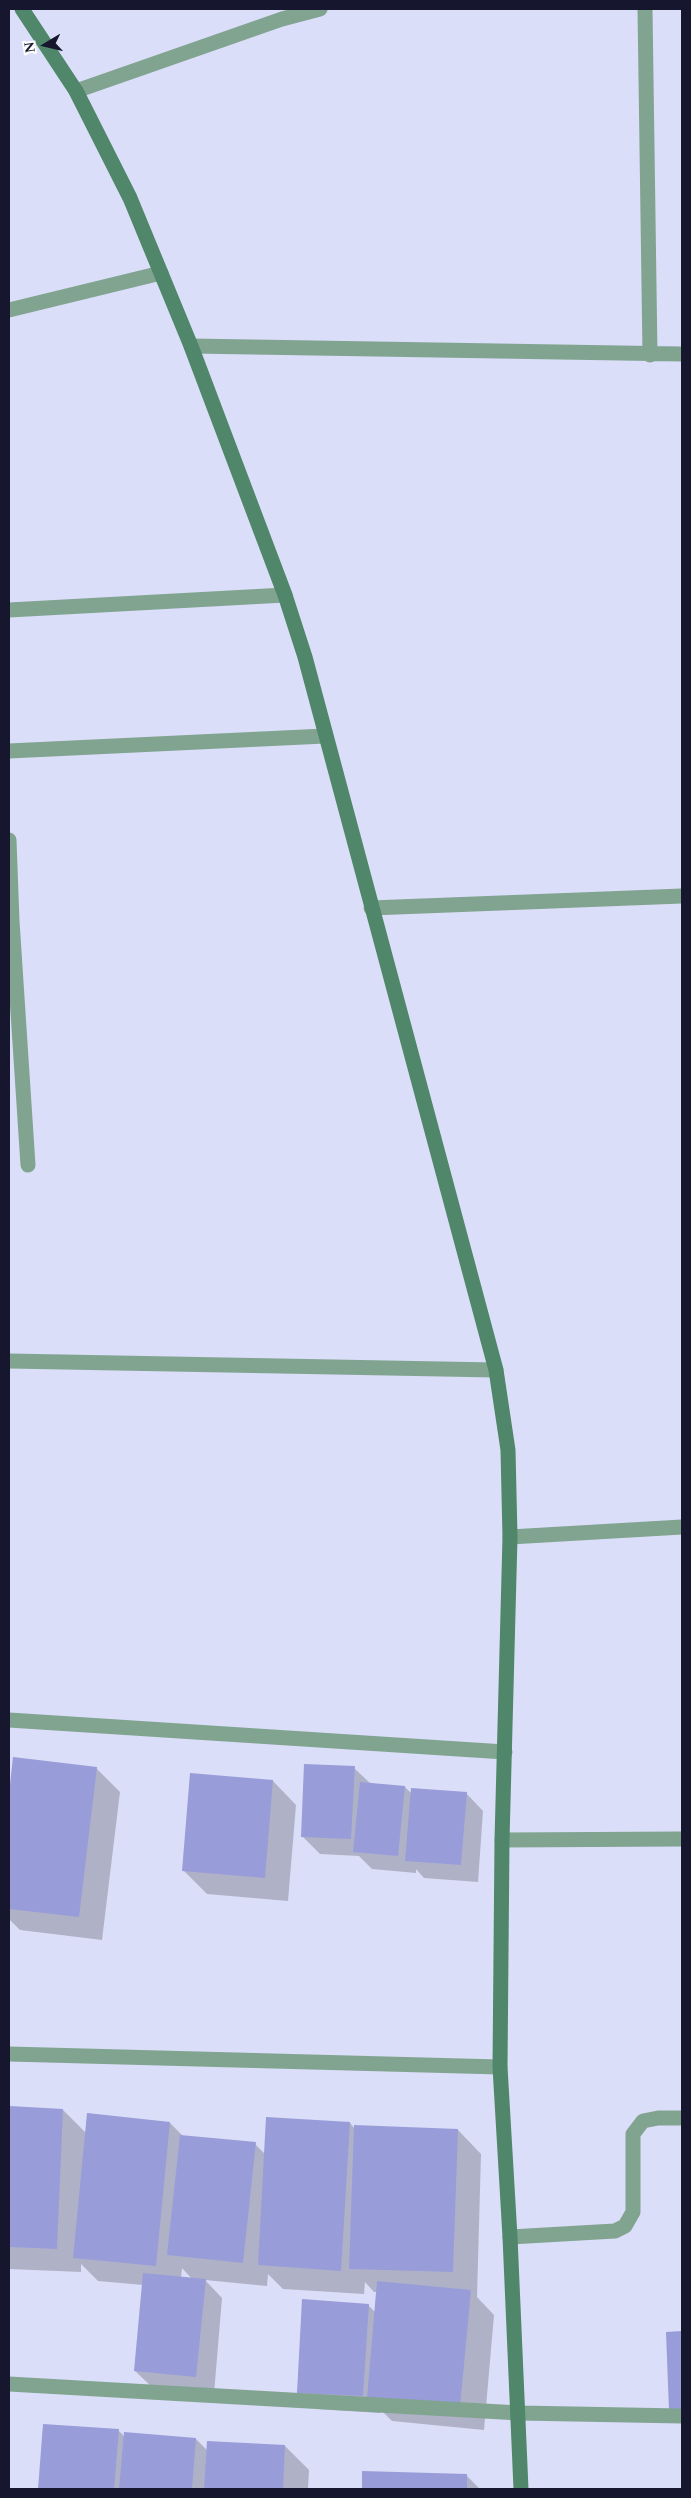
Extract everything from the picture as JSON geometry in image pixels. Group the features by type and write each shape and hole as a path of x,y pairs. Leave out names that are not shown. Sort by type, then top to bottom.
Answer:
{"main road":[{"path":"22,9 76,91 130,198 191,346 285,595 305,657 496,1370 508,1450 510,1536 506,1752 502,1840 500,2067 519,2413 521,2489"}],"street":[{"path":"76,91 282,19 320,9"},
{"path":"646,9 650,355"},
{"path":"9,310 161,273"},
{"path":"191,346 650,355 682,354"},
{"path":"9,610 285,595"},
{"path":"9,751 325,736"},
{"path":"9,840 11,921 28,1165"},
{"path":"371,908 682,896"},
{"path":"9,1360 496,1370"},
{"path":"510,1536 682,1526"},
{"path":"9,1720 506,1752"},
{"path":"502,1840 682,1840"},
{"path":"9,2054 500,2067"},
{"path":"510,2237 615,2231 625,2226 633,2212 633,2134 643,2121 658,2118 682,2118"},
{"path":"9,2384 519,2413 682,2416"}],"building":[{"path":"13,1757 97,1767 79,1917 9,1909 9,1794"},
{"path":"304,1764 355,1766 351,1839 301,1837"},
{"path":"190,1773 273,1780 265,1878 182,1871"},
{"path":"360,1782 405,1786 398,1856 353,1852"},
{"path":"411,1788 467,1792 461,1865 405,1861"},
{"path":"9,2106 63,2109 57,2249 9,2247"},
{"path":"87,2113 170,2122 156,2266 73,2258"},
{"path":"266,2117 350,2122 341,2271 258,2265"},
{"path":"354,2125 458,2129 453,2272 349,2269"},
{"path":"180,2135 256,2142 243,2263 167,2255"},
{"path":"143,2273 206,2279 196,2377 134,2371"},
{"path":"377,2281 471,2290 460,2407 367,2398"},
{"path":"302,2299 369,2304 363,2396 297,2393"},
{"path":"682,2331 682,2410 669,2411 666,2332"},
{"path":"43,2424 119,2429 114,2489 38,2489"},
{"path":"124,2432 196,2438 192,2489 119,2489"},
{"path":"207,2441 285,2445 283,2489 204,2489"},
{"path":"362,2471 467,2474 467,2489 362,2489"}]}
